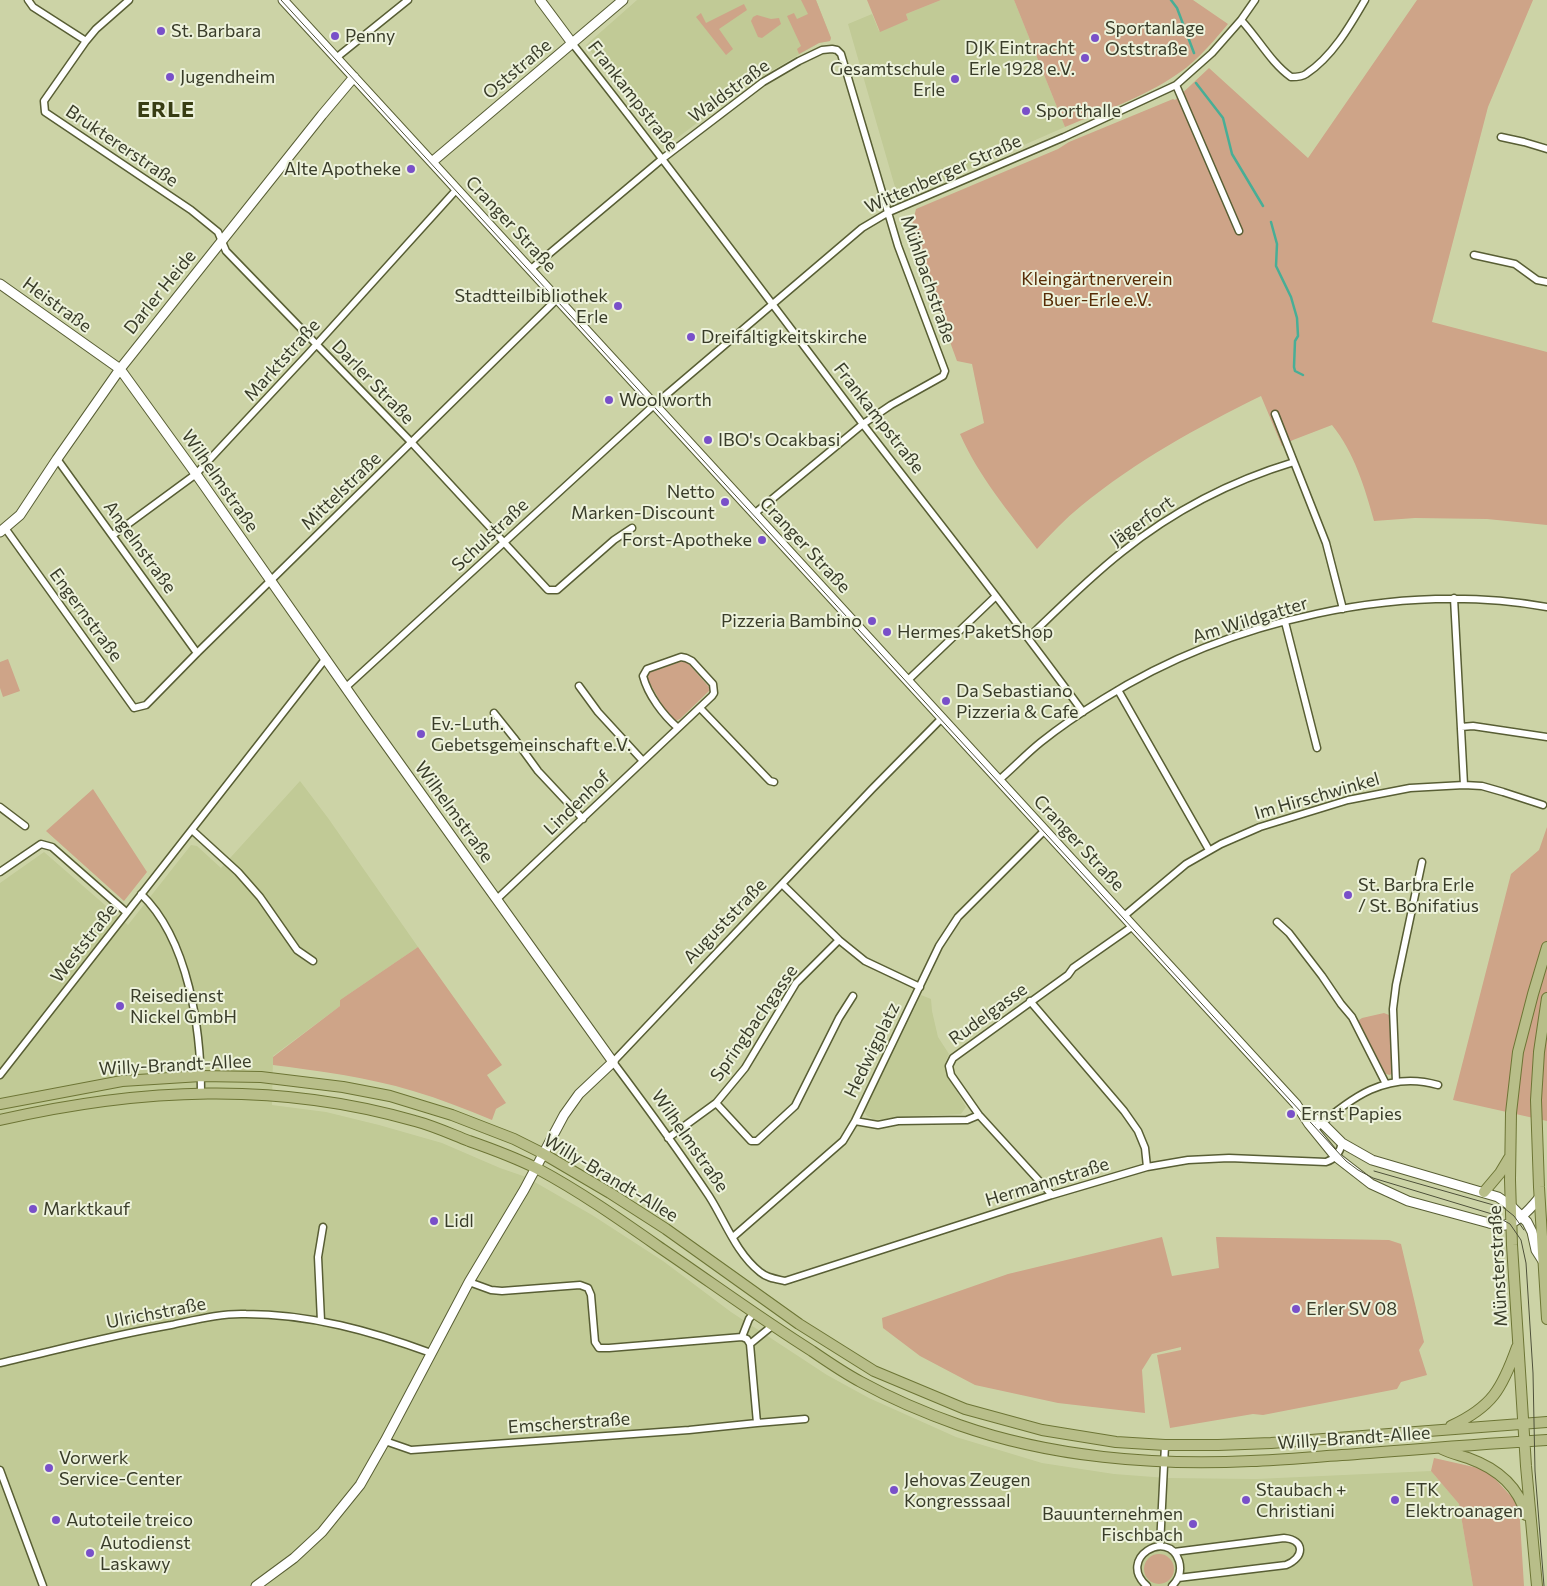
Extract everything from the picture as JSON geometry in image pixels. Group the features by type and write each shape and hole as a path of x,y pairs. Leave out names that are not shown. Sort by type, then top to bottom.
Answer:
{"main road":[{"name":"Münsterstraße","path":"1537,1586 1531,1530 1512,1245 1510,1154 1511,1104 1518,1052 1547,947"},
{"path":"1547,998 1539,1052 1536,1100 1539,1198 1547,1319"},
{"name":"Willy-Brandt-Allee","path":"0,1104 122,1081 201,1076 261,1077 343,1087 390,1096 452,1115 542,1153 610,1193 666,1229 799,1324 874,1371 965,1409 1042,1430 1116,1442 1165,1445 1272,1443 1547,1422"},
{"name":"Willy-Brandt-Allee","path":"0,1120 141,1096 201,1093 262,1094 321,1100 419,1122 535,1168 591,1202 772,1326 857,1380 910,1406 963,1426 1039,1446 1113,1458 1164,1461 1251,1461 1547,1440"},
{"path":"1484,1192 1500,1173 1510,1154"},
{"path":"1443,1430 1482,1408 1495,1395 1519,1341"},
{"path":"1441,1449 1489,1467 1500,1474 1514,1488 1523,1504 1531,1530"}],"street":[{"path":"28,0 33,7 86,40 129,0"},
{"name":"Cranger Straße","path":"283,0 1303,1112 1314,1130 1335,1156 1362,1178 1408,1201 1489,1223 1504,1226 1512,1223"},
{"path":"336,58 408,0"},
{"name":"Frankampstraße","path":"540,0 863,424 1029,637 1083,712"},
{"name":"Oststraße","path":"432,162 623,0"},
{"name":"Wittenberger Straße","path":"654,404 862,228 888,212 1064,137 1176,85 1212,53 1241,20 1255,0"},
{"path":"1241,20 1283,72 1291,77 1304,75 1326,56 1351,24 1365,0"},
{"name":"Bruktererstraße","path":"86,40 44,101 45,112 190,210 218,232 221,242"},
{"name":"Waldstraße","path":"531,269 662,159 763,82 822,50 837,50"},
{"name":"Mühlbachstraße","path":"837,50 843,59 898,246 945,371 943,376 891,405 863,424"},
{"name":"Darler Heide","path":"3,530 20,515 57,458 120,369 347,84 354,78"},
{"path":"1176,85 1239,231"},
{"path":"1501,138 1547,149"},
{"name":"Marktstraße","path":"113,535 196,474 457,189"},
{"name":"Darler Straße","path":"221,242 226,251 412,443 548,590 557,590 614,540 632,528"},
{"path":"1474,254 1515,264 1537,280 1547,282"},
{"name":"Heistraße","path":"0,284 120,369"},
{"name":"Mittelstraße","path":"146,705 558,298"},
{"name":"Wilhelmstraße","path":"120,369 668,1138 708,1195 740,1252 760,1273"},
{"name":"Schulstraße","path":"346,688 654,404"},
{"path":"1275,414 1326,543 1343,609"},
{"path":"754,514 863,424"},
{"name":"Angelnstraße","path":"57,458 197,653"},
{"name":"Jägerfort","path":"1029,637 1084,584 1148,532 1178,512 1227,486 1260,472 1294,462"},
{"name":"Engernstraße","path":"3,530 134,708 146,705"},
{"path":"907,681 996,596"},
{"path":"1454,598 1464,785"},
{"name":"Am Wildgatter","path":"999,780 1041,742 1118,690 1178,659 1237,636 1285,622 1343,609 1398,600 1454,598 1494,600 1547,607"},
{"path":"1285,622 1317,748"},
{"name":"Lindenhof","path":"497,899 712,696 714,693 713,684 692,661 680,657 647,669 643,676 645,684 658,706 678,728"},
{"name":"Weststraße","path":"0,1075 326,658"},
{"path":"579,686 598,712 643,761"},
{"path":"1118,690 1209,850"},
{"path":"700,708 770,782 774,782"},
{"path":"494,712 538,771 583,819"},
{"name":"Auguststraße","path":"542,1153 564,1115 579,1094 613,1062 942,718"},
{"path":"1461,727 1473,726 1547,737"},
{"name":"Im Hirschwinkel","path":"1124,916 1186,864 1209,850 1260,827 1348,800 1410,788 1464,785 1482,786 1543,805"},
{"path":"0,807 26,826"},
{"path":"192,830 238,872 260,897 297,950 313,960"},
{"name":"Hedwigplatz","path":"979,1114 967,1120 898,1121 878,1126 855,1122 939,946 958,917 1045,830"},
{"path":"0,872 41,844 52,847 126,912"},
{"path":"1396,1082 1392,1009 1422,862"},
{"path":"782,884 839,940 865,960 920,987"},
{"path":"141,894 150,903 164,925 183,965 197,1028 201,1093"},
{"path":"1277,922 1289,934 1352,1017 1386,1084"},
{"name":"Rudelgasse","path":"1052,1195 979,1114 951,1075 949,1066 953,1058 1062,979 1073,968 1133,926"},
{"name":"Springbachgasse","path":"668,1138 716,1103 745,1068 796,983 839,940"},
{"path":"716,1103 751,1141 757,1141 795,1106 839,1018 853,996"},
{"path":"1030,1001 1124,1111 1138,1131 1145,1148 1147,1167"},
{"path":"1314,1130 1350,1100 1386,1084 1422,1080 1438,1085"},
{"name":"Cranger Straße","path":"1303,1112 1322,1123 1342,1143 1372,1160 1498,1197 1522,1216 1530,1227 1536,1250 1543,1261"},
{"path":"733,1237 843,1141 855,1122"},
{"path":"1335,1156 1341,1150 1342,1143"},
{"path":"256,1586 294,1558 322,1532 360,1485 469,1282 524,1190 542,1153"},
{"name":"Hermannstraße","path":"760,1273 785,1281 1052,1195 1147,1167 1188,1160 1229,1158 1326,1162 1335,1156"},
{"path":"1512,1223 1530,1209 1539,1198"},
{"path":"1489,1223 1505,1233 1512,1245"},
{"path":"321,1321 318,1256 323,1227"},
{"path":"469,1282 491,1290 502,1291 580,1285 588,1288 591,1295 595,1342 599,1348 742,1337 747,1339 750,1344 757,1423"},
{"path":"742,1337 749,1319 754,1313"},
{"name":"Ulrichstraße","path":"0,1363 156,1327 206,1318 245,1314 321,1321 373,1334 431,1353"},
{"path":"750,1344 772,1326"},
{"name":"Emscherstraße","path":"385,1441 411,1450 689,1430 806,1419"},
{"path":"1160,1546 1165,1445"},
{"path":"0,1470 43,1586"},
{"path":"1174,1552 1284,1538 1293,1539 1298,1543 1300,1550 1299,1556 1294,1562 1286,1565 1178,1578"},
{"path":"1147,1586 1139,1575 1138,1561 1147,1550 1160,1546 1174,1552 1181,1568 1178,1578 1172,1586"}],"shaded area":[{"name":"Gesamtschule Erle","path":"637,0 816,0 831,38 830,41 819,43 747,85 668,145 663,145 586,45"},
{"name":"Gesamtschule Erle","path":"941,0 1014,0 1065,127 905,197 901,197 897,194 848,24 872,14 879,31 908,20 906,14"},
{"path":"300,781 418,947 340,1000 340,1006 273,1056 272,1105 326,1112 379,1125 442,1143 526,1177 592,1215 663,1261 731,1312 827,1375 869,1398 956,1437 1042,1463 1114,1474 1167,1478 1256,1479 1431,1471 1459,1504 1473,1586 0,1586 0,883 44,852 128,925 191,845 197,846 221,868"},
{"path":"921,995 931,999 938,1037 949,1054 945,1063 946,1073 966,1107 961,1114 875,1120 867,1116 864,1111"}],"green space":[{"path":"801,0 816,0 831,38 830,41 819,43 799,54 797,49 801,46 787,16 794,13 797,19 808,14"},
{"path":"867,0 941,0 906,14 908,20 880,32"},
{"name":"Sportanlage Oststraße","path":"1014,0 1193,0 1228,24 1197,59 1164,83 1122,104 1065,127"},
{"name":"Kleingärtnerverein Buer-Erle e.V.","path":"1417,0 1533,0 1488,107 1432,322 1547,352 1547,525 1487,519 1415,518 1374,521 1363,483 1353,459 1332,425 1282,446 1261,396 1168,446 1123,474 1075,511 1037,549 985,480 960,434 984,423 972,364 957,361 910,233 916,209 1058,149 1069,142 1173,99 1175,100 1209,68 1308,158"},
{"path":"744,4 747,10 719,29 733,49 726,55 696,17 701,13 706,23"},
{"path":"757,15 771,19 779,18 781,24 762,38 758,37 751,21"},
{"path":"8,659 20,691 3,697 0,688 0,662"},
{"path":"683,661 687,662 709,687 709,691 680,719 675,721 662,705 646,676 648,673"},
{"path":"93,789 147,872 124,901 46,831"},
{"path":"1547,827 1547,1121 1453,1100 1511,874 1539,850"},
{"path":"418,947 502,1065 487,1075 506,1103 496,1109 492,1120 463,1108 396,1086 343,1075 273,1065 273,1057 340,1006 340,1000"},
{"path":"1384,1013 1389,1015 1390,1019 1392,1073 1390,1075 1386,1074 1359,1024 1359,1020 1362,1018"},
{"path":"1162,1237 1172,1276 1219,1268 1216,1237 1389,1240 1401,1244 1424,1342 1419,1350 1427,1375 1401,1382 1397,1389 1263,1415 1253,1414 1170,1428 1157,1355 1181,1350 1181,1347 1152,1354 1142,1370 1145,1413 1058,1403 975,1385 920,1356 883,1328 882,1318 1008,1274"},
{"path":"1434,1458 1487,1470 1519,1505 1524,1586 1473,1586 1459,1504 1431,1471"},
{"path":"1159,1554 1170,1558 1174,1569 1170,1580 1159,1584 1148,1580 1144,1569 1148,1558"}],"waterway":[{"path":"1171,0 1177,8 1194,53"},
{"path":"1196,83 1223,118 1232,154 1263,206"},
{"path":"1271,222 1277,244 1276,266 1291,297 1297,318 1298,336 1295,341 1294,367 1295,371 1303,375"}],"tram line":[{"path":"281,0 1346,1161 1373,1178 1492,1214 1510,1224 1521,1240 1526,1263 1533,1373 1535,1471 1544,1586"},
{"path":"1374,1171 1504,1208 1514,1216 1524,1230"}],"place":[{"name":"St. Barbara","path":"161,31"},
{"name":"Penny","path":"335,36"},
{"name":"Sportanlage Oststraße","path":"1095,38"},
{"name":"DJK Eintracht Erle 1928 e.V.","path":"1085,58"},
{"name":"Jugendheim","path":"170,77"},
{"name":"Gesamtschule Erle","path":"955,79"},
{"name":"Sporthalle","path":"1026,111"},
{"name":"Alte Apotheke","path":"411,169"},
{"name":"Stadtteilbibliothek Erle","path":"618,306"},
{"name":"Dreifaltigkeitskirche","path":"691,337"},
{"name":"Woolworth","path":"609,400"},
{"name":"IBO's Ocakbasi","path":"708,440"},
{"name":"Netto Marken-Discount","path":"725,502"},
{"name":"Forst-Apotheke","path":"762,540"},
{"name":"Pizzeria Bambino","path":"872,621"},
{"name":"Hermes PaketShop","path":"887,632"},
{"name":"Da Sebastiano Pizzeria & Cafe","path":"946,701"},
{"name":"Ev.-Luth. Gebetsgemeinschaft e.V.","path":"421,734"},
{"name":"St. Barbra Erle / St. Bonifatius","path":"1348,895"},
{"name":"Reisedienst Nickel GmbH","path":"120,1006"},
{"name":"Ernst Papies","path":"1291,1114"},
{"name":"Marktkauf","path":"33,1209"},
{"name":"Lidl","path":"434,1221"},
{"name":"Erler SV 08","path":"1296,1309"},
{"name":"Vorwerk Service-Center","path":"49,1468"},
{"name":"Jehovas Zeugen Kongresssaal","path":"894,1490"},
{"name":"Staubach + Christiani","path":"1246,1500"},
{"name":"ETK Elektroanagen","path":"1395,1500"},
{"name":"Autoteile treico","path":"56,1520"},
{"name":"Bauunternehmen Fischbach","path":"1193,1524"},
{"name":"Autodienst Laskawy","path":"90,1553"}],"district":[{"name":"ERLE","path":"166,110"}]}
